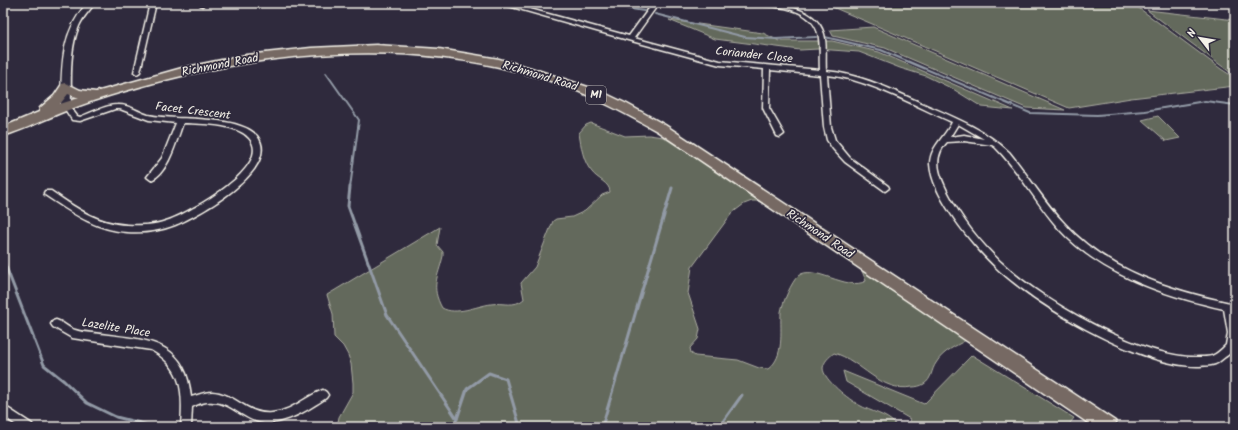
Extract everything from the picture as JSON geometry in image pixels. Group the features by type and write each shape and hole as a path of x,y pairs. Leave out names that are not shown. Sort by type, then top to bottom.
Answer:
{"highway":[{"name":"Richmond Road","path":"6,131 66,106 98,95 166,76 238,60 304,52 351,49 410,50 460,56 498,63 570,84 610,101 661,128 1109,427"},
{"path":"6,131 46,110 58,99 66,87 75,93 82,95 98,95"}],"street":[{"path":"66,106 66,87 71,42 76,26 91,3"},
{"path":"137,72 153,3"},
{"name":"Coriander Close","path":"501,3 720,63 823,73 860,79 978,132 997,145 1060,224 1083,246 1097,256 1136,278 1158,287 1231,307"},
{"path":"630,38 656,3"},
{"path":"733,3 780,5 796,9 809,16 815,22 820,31 830,138 838,151 885,188"},
{"path":"767,68 766,108 780,134"},
{"name":"Facet Crescent","path":"48,194 84,217 102,225 121,228 138,228 169,224 193,214 221,196 243,176 254,162 258,149 255,139 248,132 239,129 202,122 149,118 120,106 80,119 75,118 66,106"},
{"path":"151,177 160,168 180,121"},
{"path":"956,122 945,140 934,152 935,169 942,189 959,220 982,248 1009,275 1030,291 1066,314 1099,331 1143,350 1186,362 1198,363 1220,358 1230,347 1232,339 1231,307"},
{"path":"945,140 964,138 997,145"},
{"name":"Lazelite Place","path":"56,324 72,334 152,346 160,350 172,360 185,379 188,403 186,427"},
{"path":"188,403 210,397 216,397 254,416 272,418 304,407 323,395"},
{"path":"3,410 28,427"}],"green space":[{"path":"823,3 1132,3 1235,78 1235,86 1131,98 1069,108"},
{"path":"1147,10 1235,20 1235,76"},
{"path":"669,20 763,33 779,41 832,41 879,52 1013,110 982,107 953,89 926,76 900,68 859,52 818,49 800,50 715,39"},
{"path":"873,27 1065,110 1026,108 885,48 833,36 830,30"},
{"path":"1158,116 1180,138 1166,141 1142,120"},
{"path":"591,123 625,136 649,135 663,137 763,201 752,201 744,204 732,213 692,267 688,293 700,329 698,339 690,348 691,353 695,356 738,360 759,368 768,369 777,358 779,351 782,308 793,283 798,276 804,273 812,273 849,283 858,283 866,281 860,266 968,339 942,355 934,366 929,380 917,387 901,388 880,381 853,362 834,353 827,359 824,363 824,373 832,384 855,402 883,415 895,424 895,427 337,427 339,417 353,392 353,383 351,364 348,355 343,346 334,337 333,314 327,295 440,227 437,245 443,252 443,256 437,276 436,294 442,308 460,311 491,304 512,304 520,302 524,299 521,283 535,267 553,221 556,219 572,217 585,211 602,195 610,192 608,186 594,174 586,164 583,154 579,133 586,125"},
{"path":"972,355 1074,418 1067,427 907,427 910,419 846,382 843,371 924,404"}],"waterway":[{"path":"593,3 644,11"},
{"path":"655,14 745,37 776,39 816,37"},
{"path":"825,37 881,50 1030,113 1097,115 1145,111 1205,101 1235,105"},
{"path":"326,73 359,120 350,188"},
{"path":"350,187 348,206 387,315 457,419"},
{"path":"602,427 672,188"},
{"path":"3,259 44,365 64,381 87,403 116,417 156,427"},
{"path":"457,419 467,389 489,373 506,379 520,427"},
{"path":"719,427 742,395"},
{"path":"450,427 457,419"}]}
